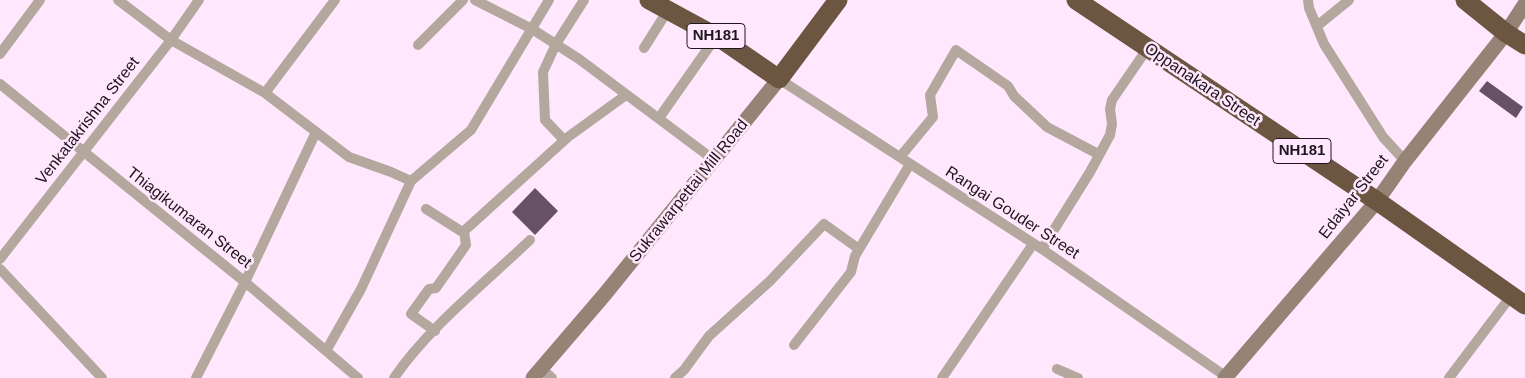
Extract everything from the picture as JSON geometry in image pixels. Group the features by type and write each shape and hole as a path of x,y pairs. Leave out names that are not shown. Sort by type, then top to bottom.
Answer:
{"highway":[{"name":"Sukrawarpettai Mill Road","path":"780,79 838,0"},
{"name":"Oppanakara Street","path":"1076,0 1378,201 1518,301"},
{"path":"1465,0 1506,33 1525,45"},
{"name":"NH181","path":"659,4 716,36 780,79"}],"street":[{"path":"0,54 40,0"},
{"path":"118,0 171,40 265,93 349,157 411,181"},
{"name":"Venkatakrishna Street","path":"0,260 82,152 171,40 199,0"},
{"path":"265,93 335,0"},
{"path":"418,46 463,0"},
{"path":"476,0 532,29 556,44 714,160"},
{"path":"326,351 362,289 411,181 471,130 549,0"},
{"path":"564,140 545,120 543,72 556,44 584,0"},
{"path":"1308,0 1324,44 1383,137 1405,161"},
{"path":"1316,26 1349,0"},
{"path":"644,48 659,4"},
{"name":"Edaiyar Street","path":"1226,378 1378,201 1405,161 1506,33 1525,4"},
{"path":"659,118 716,36"},
{"path":"942,378 1090,172 1110,134 1112,100 1147,48"},
{"path":"900,157 933,116 930,95 956,50 1008,86 1014,96 1047,128 1098,154"},
{"name":"Rangai Gouder Street","path":"780,79 1037,246 1226,378"},
{"name":"Sukrawarpettai Mill Road","path":"542,375 780,79"},
{"name":"Thiagikumaran Street","path":"0,84 245,282 358,378"},
{"path":"464,233 564,140 626,95"},
{"path":"196,378 245,282 316,132"},
{"path":"794,345 851,272 859,249 910,164"},
{"path":"426,209 464,233 466,245 436,288 429,289 410,314 435,331"},
{"path":"675,378 684,370 710,336 770,281 824,224 859,249"},
{"path":"394,378 405,362 435,331 530,240"},
{"path":"0,269 102,378"},
{"path":"1449,378 1518,301"},
{"path":"1057,369 1078,378"}],"building":[{"path":"1487,81 1523,107 1516,118 1479,91"},
{"path":"535,188 558,211 535,235 512,212"}]}
